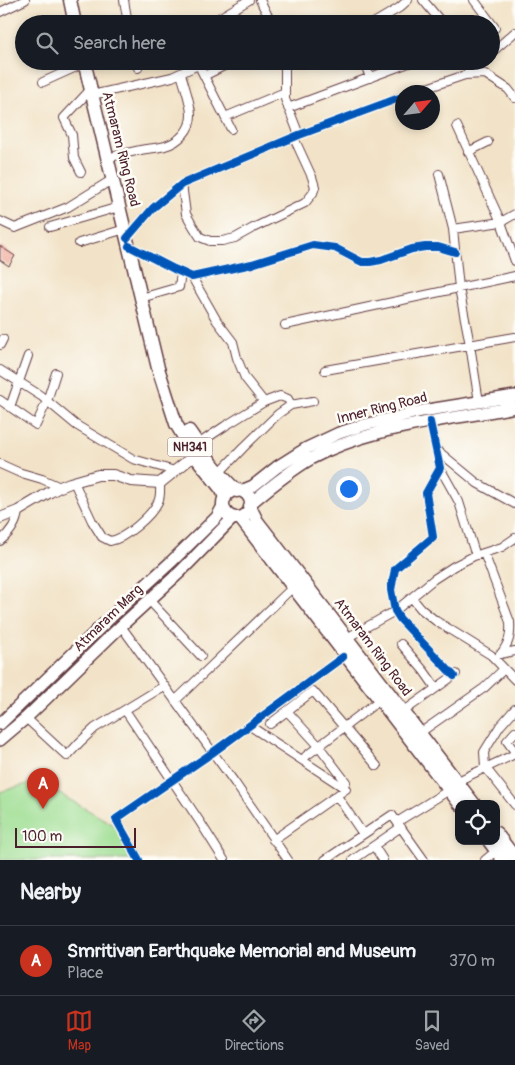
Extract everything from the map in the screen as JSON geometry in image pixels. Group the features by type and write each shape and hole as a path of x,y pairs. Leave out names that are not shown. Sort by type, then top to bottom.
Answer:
{"highway":[{"path":"70,0 73,15"},
{"name":"Atmaram Ring Road","path":"86,70 158,368 165,390 176,424 195,456 222,490 224,502"},
{"name":"Atmaram Ring Road","path":"165,390 182,422 198,444 230,485 239,491"},
{"path":"224,502 230,493 239,491"},
{"name":"NH341","path":"239,491 248,496 251,505"},
{"name":"NH341","path":"224,502 226,513 229,516 238,518"},
{"path":"238,518 247,514 251,505"},
{"name":"Atmaram Ring Road","path":"251,505 257,521 471,800"},
{"name":"Atmaram Ring Road","path":"238,518 457,800"},
{"path":"500,838 515,858"},
{"path":"490,845 493,859"}],"main road":[{"name":"Inner Ring Road","path":"239,491 253,486 277,467 308,448 339,433 364,424 422,411 515,396"},
{"name":"Inner Ring Road","path":"251,505 284,476 313,458 344,444 367,436 430,422 515,407"},
{"name":"Atmaram Marg","path":"0,724 217,517 224,502"},
{"name":"Atmaram Marg","path":"0,740 26,718 180,572 231,520 238,518"}],"street":[{"path":"0,12 26,0"},
{"path":"124,0 126,15"},
{"path":"224,15 249,0"},
{"path":"260,0 268,15"},
{"path":"388,15 408,0"},
{"path":"423,0 436,15"},
{"path":"474,0 485,15"},
{"path":"500,44 515,32"},
{"path":"43,82 68,70"},
{"path":"80,172 74,158 72,135 64,118 92,92 172,77 186,70"},
{"path":"201,70 231,130"},
{"path":"204,76 216,70"},
{"path":"182,184 186,214 200,237 210,241 235,238 305,203 315,187 285,99 285,70"},
{"path":"367,70 370,78"},
{"path":"288,108 391,70"},
{"path":"465,75 471,70"},
{"path":"111,157 165,146 175,142 185,134 190,125 191,116 181,73"},
{"path":"436,85 465,75 485,74 508,89 515,98"},
{"path":"508,89 515,82"},
{"path":"225,117 285,92"},
{"path":"127,238 153,208 182,184 297,136 395,100"},
{"path":"457,126 501,222 515,261"},
{"path":"468,152 488,142"},
{"path":"439,174 453,229 459,288 480,402"},
{"path":"0,221 15,228 68,207 113,179"},
{"path":"50,227 119,207"},
{"path":"453,229 501,222 515,214"},
{"path":"79,243 127,238 192,277 217,321 233,342 245,378 264,402"},
{"path":"192,277 252,264 313,246 335,248 362,262 381,260 425,246 438,247 455,252"},
{"path":"141,298 178,287 181,272"},
{"path":"285,325 515,276"},
{"path":"325,370 515,338"},
{"path":"10,407 28,356"},
{"path":"0,370 47,401 76,425 133,459 175,471"},
{"path":"0,400 36,425 47,401 56,373"},
{"path":"198,444 264,402 280,396 288,399 292,405"},
{"path":"220,472 278,414 292,405 313,401"},
{"path":"430,422 440,468 459,502 474,550"},
{"path":"436,450 477,483 515,504"},
{"path":"0,518 18,511 60,487 98,475 113,474 131,481 160,483 191,458"},
{"path":"0,464 60,487"},
{"path":"407,709 455,675 400,619 394,611 391,590 395,569 433,537 426,493 440,468"},
{"path":"74,482 92,521 102,537 110,541 121,537 139,524 151,512 158,503 160,483"},
{"path":"0,541 15,524 18,511"},
{"path":"352,635 394,611 434,579 454,566 484,552 502,547 515,538"},
{"path":"484,552 510,622 509,642 501,654"},
{"path":"175,701 291,589"},
{"path":"412,598 421,609 436,621 491,655 515,680"},
{"path":"149,600 202,656"},
{"path":"121,626 235,783 288,860"},
{"path":"401,644 436,688"},
{"path":"491,655 515,651"},
{"path":"139,860 116,819 250,726 343,657"},
{"path":"424,730 484,688 504,669"},
{"path":"26,718 67,756 95,728 164,686"},
{"path":"270,724 313,691 377,766"},
{"path":"306,756 377,702"},
{"path":"126,710 224,860"},
{"path":"515,710 500,726 484,752 485,767 515,805"},
{"path":"287,711 318,745 346,782"},
{"path":"250,726 346,790 273,840"},
{"path":"462,778 515,753 507,741 515,732"},
{"path":"353,860 374,846 399,824 446,792"},
{"path":"337,796 363,834"},
{"path":"326,860 392,815 424,860"},
{"path":"374,846 384,860"}],"green space":[{"path":"37,781 116,826 141,860 0,860 0,792"}],"building":[{"path":"0,246 15,256 9,266 0,260"}],"cycle path":[{"path":"127,238 153,208 182,184 299,135 395,100"},
{"path":"129,246 192,277 252,264 313,245 335,248 362,262 381,260 412,249 425,247 438,247 455,252"},
{"path":"430,422 440,468 426,493 433,537 395,569 391,590 395,611 400,619 454,676"},
{"path":"139,860 116,819 212,753 343,657"}],"place":[{"name":"Smritivan Earthquake Memorial and Museum","path":"43,809"}]}
